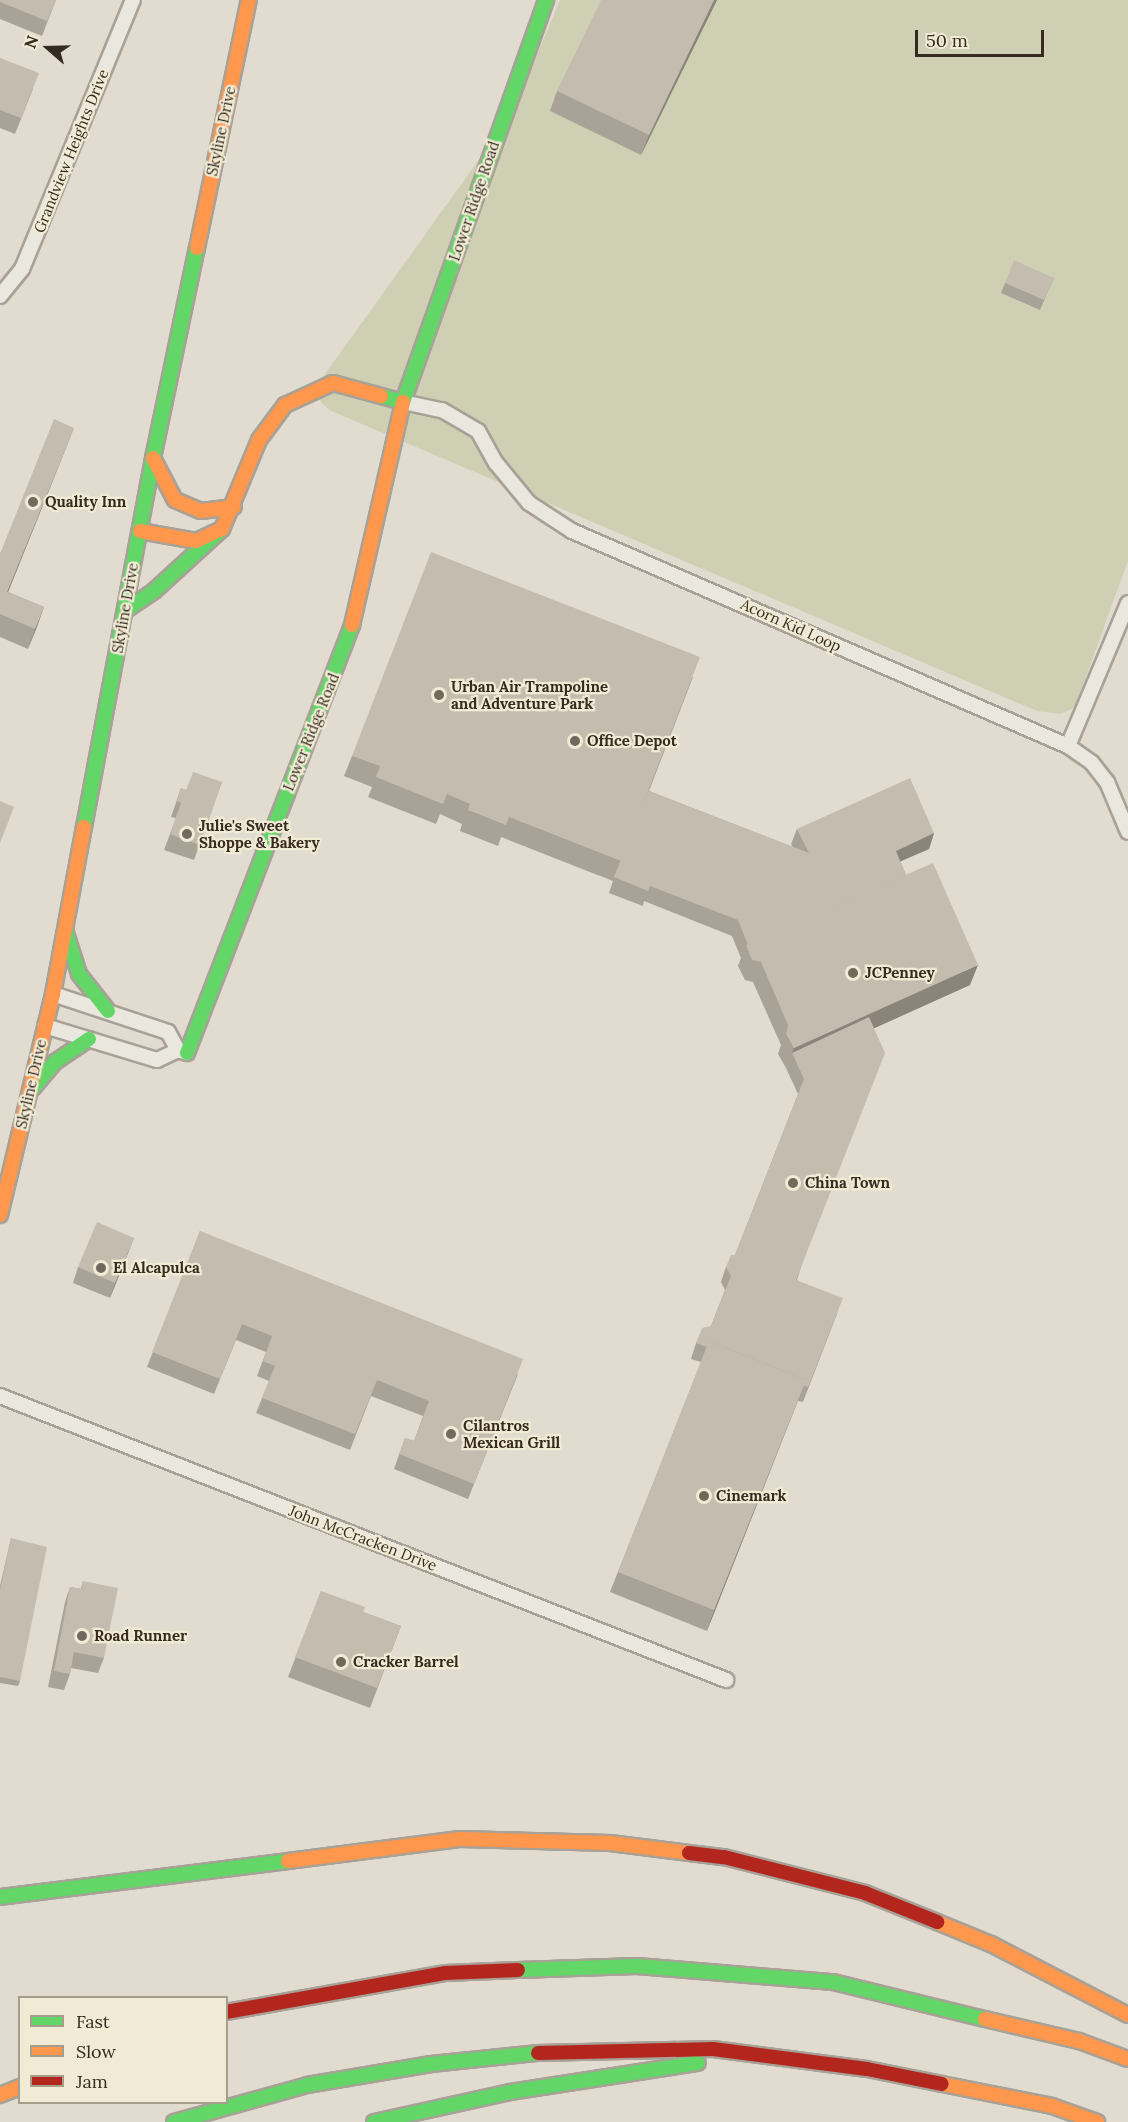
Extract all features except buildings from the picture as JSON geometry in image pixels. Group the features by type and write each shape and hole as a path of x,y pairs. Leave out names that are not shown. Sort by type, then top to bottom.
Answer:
{"main road":[{"name":"Skyline Drive","path":"0,1215 53,994 153,458 249,0"},
{"name":"Lower Ridge Road","path":"183,1052 350,634 403,402 546,0"},
{"path":"126,610 154,591 222,529 234,507 259,440 285,405 333,383 403,402"},
{"path":"153,458 175,500 201,510 234,507"},
{"path":"140,531 196,541 222,529"},
{"path":"64,926 79,974 108,1011"},
{"path":"29,1093 55,1062 89,1039"},
{"path":"0,1897 460,1839 551,1838 668,1849 781,1869 885,1900 991,1944 1128,2015"},
{"path":"228,2012 445,1973 637,1966 833,1982 1079,2041 1128,2059"},
{"path":"174,2122 307,2085 431,2064 574,2050 713,2049 867,2069 1052,2106 1097,2122"},
{"path":"374,2122 510,2092 620,2078 679,2064 757,2063 867,2069"},
{"path":"0,2095 18,2088"}],"street":[{"name":"Grandview Heights Drive","path":"0,296 22,269 133,0"},
{"name":"Acorn Kid Loop","path":"403,402 442,410 478,431 496,463 529,503 572,531 1068,746 1092,764 1107,782 1128,832"},
{"path":"1068,746 1128,603"},
{"path":"45,1026 157,1060 183,1052 168,1032 53,994"},
{"name":"John McCracken Drive","path":"0,1396 726,1680"}],"green space":[{"path":"560,0 1128,0 1128,561 1075,707 1061,714 1037,711 329,410 321,402 315,388 513,112"}],"traffic: fast":[{"path":"381,396 403,402 546,0"},
{"path":"84,827 153,458 197,248"},
{"path":"126,610 154,591 222,529"},
{"path":"187,1053 352,625"},
{"path":"65,930 79,974 108,1011"},
{"path":"33,1088 55,1062 89,1039"},
{"path":"0,1897 288,1861"},
{"path":"518,1970 637,1966 833,1982 985,2019"},
{"path":"174,2122 307,2085 431,2064 538,2053"},
{"path":"374,2122 510,2092 698,2063"}],"traffic: slow":[{"path":"197,248 249,0"},
{"path":"140,531 196,541 222,529 259,440 285,405 333,383 381,396"},
{"path":"352,625 403,402"},
{"path":"153,458 175,500 201,511 234,507"},
{"path":"0,1215 53,994 84,827"},
{"path":"288,1861 460,1839 610,1843 689,1853"},
{"path":"937,1922 991,1944 1128,2015"},
{"path":"985,2019 1079,2041 1128,2059"},
{"path":"942,2084 1052,2106 1097,2122"},
{"path":"0,2095 18,2088"}],"traffic: jam":[{"path":"689,1853 724,1857 865,1893 937,1922"},
{"path":"228,2012 445,1973 518,1970"},
{"path":"538,2053 713,2049 867,2069 942,2084"}],"place":[{"name":"Quality Inn","path":"33,502"},
{"name":"Urban Air Trampoline and Adventure Park","path":"439,695"},
{"name":"Office Depot","path":"575,741"},
{"name":"Julie's Sweet Shoppe & Bakery","path":"187,834"},
{"name":"JCPenney","path":"853,973"},
{"name":"China Town","path":"793,1183"},
{"name":"El Alcapulca","path":"101,1268"},
{"name":"Cilantros Mexican Grill","path":"451,1434"},
{"name":"Cinemark","path":"704,1496"},
{"name":"Road Runner","path":"82,1636"},
{"name":"Cracker Barrel","path":"341,1662"}]}
